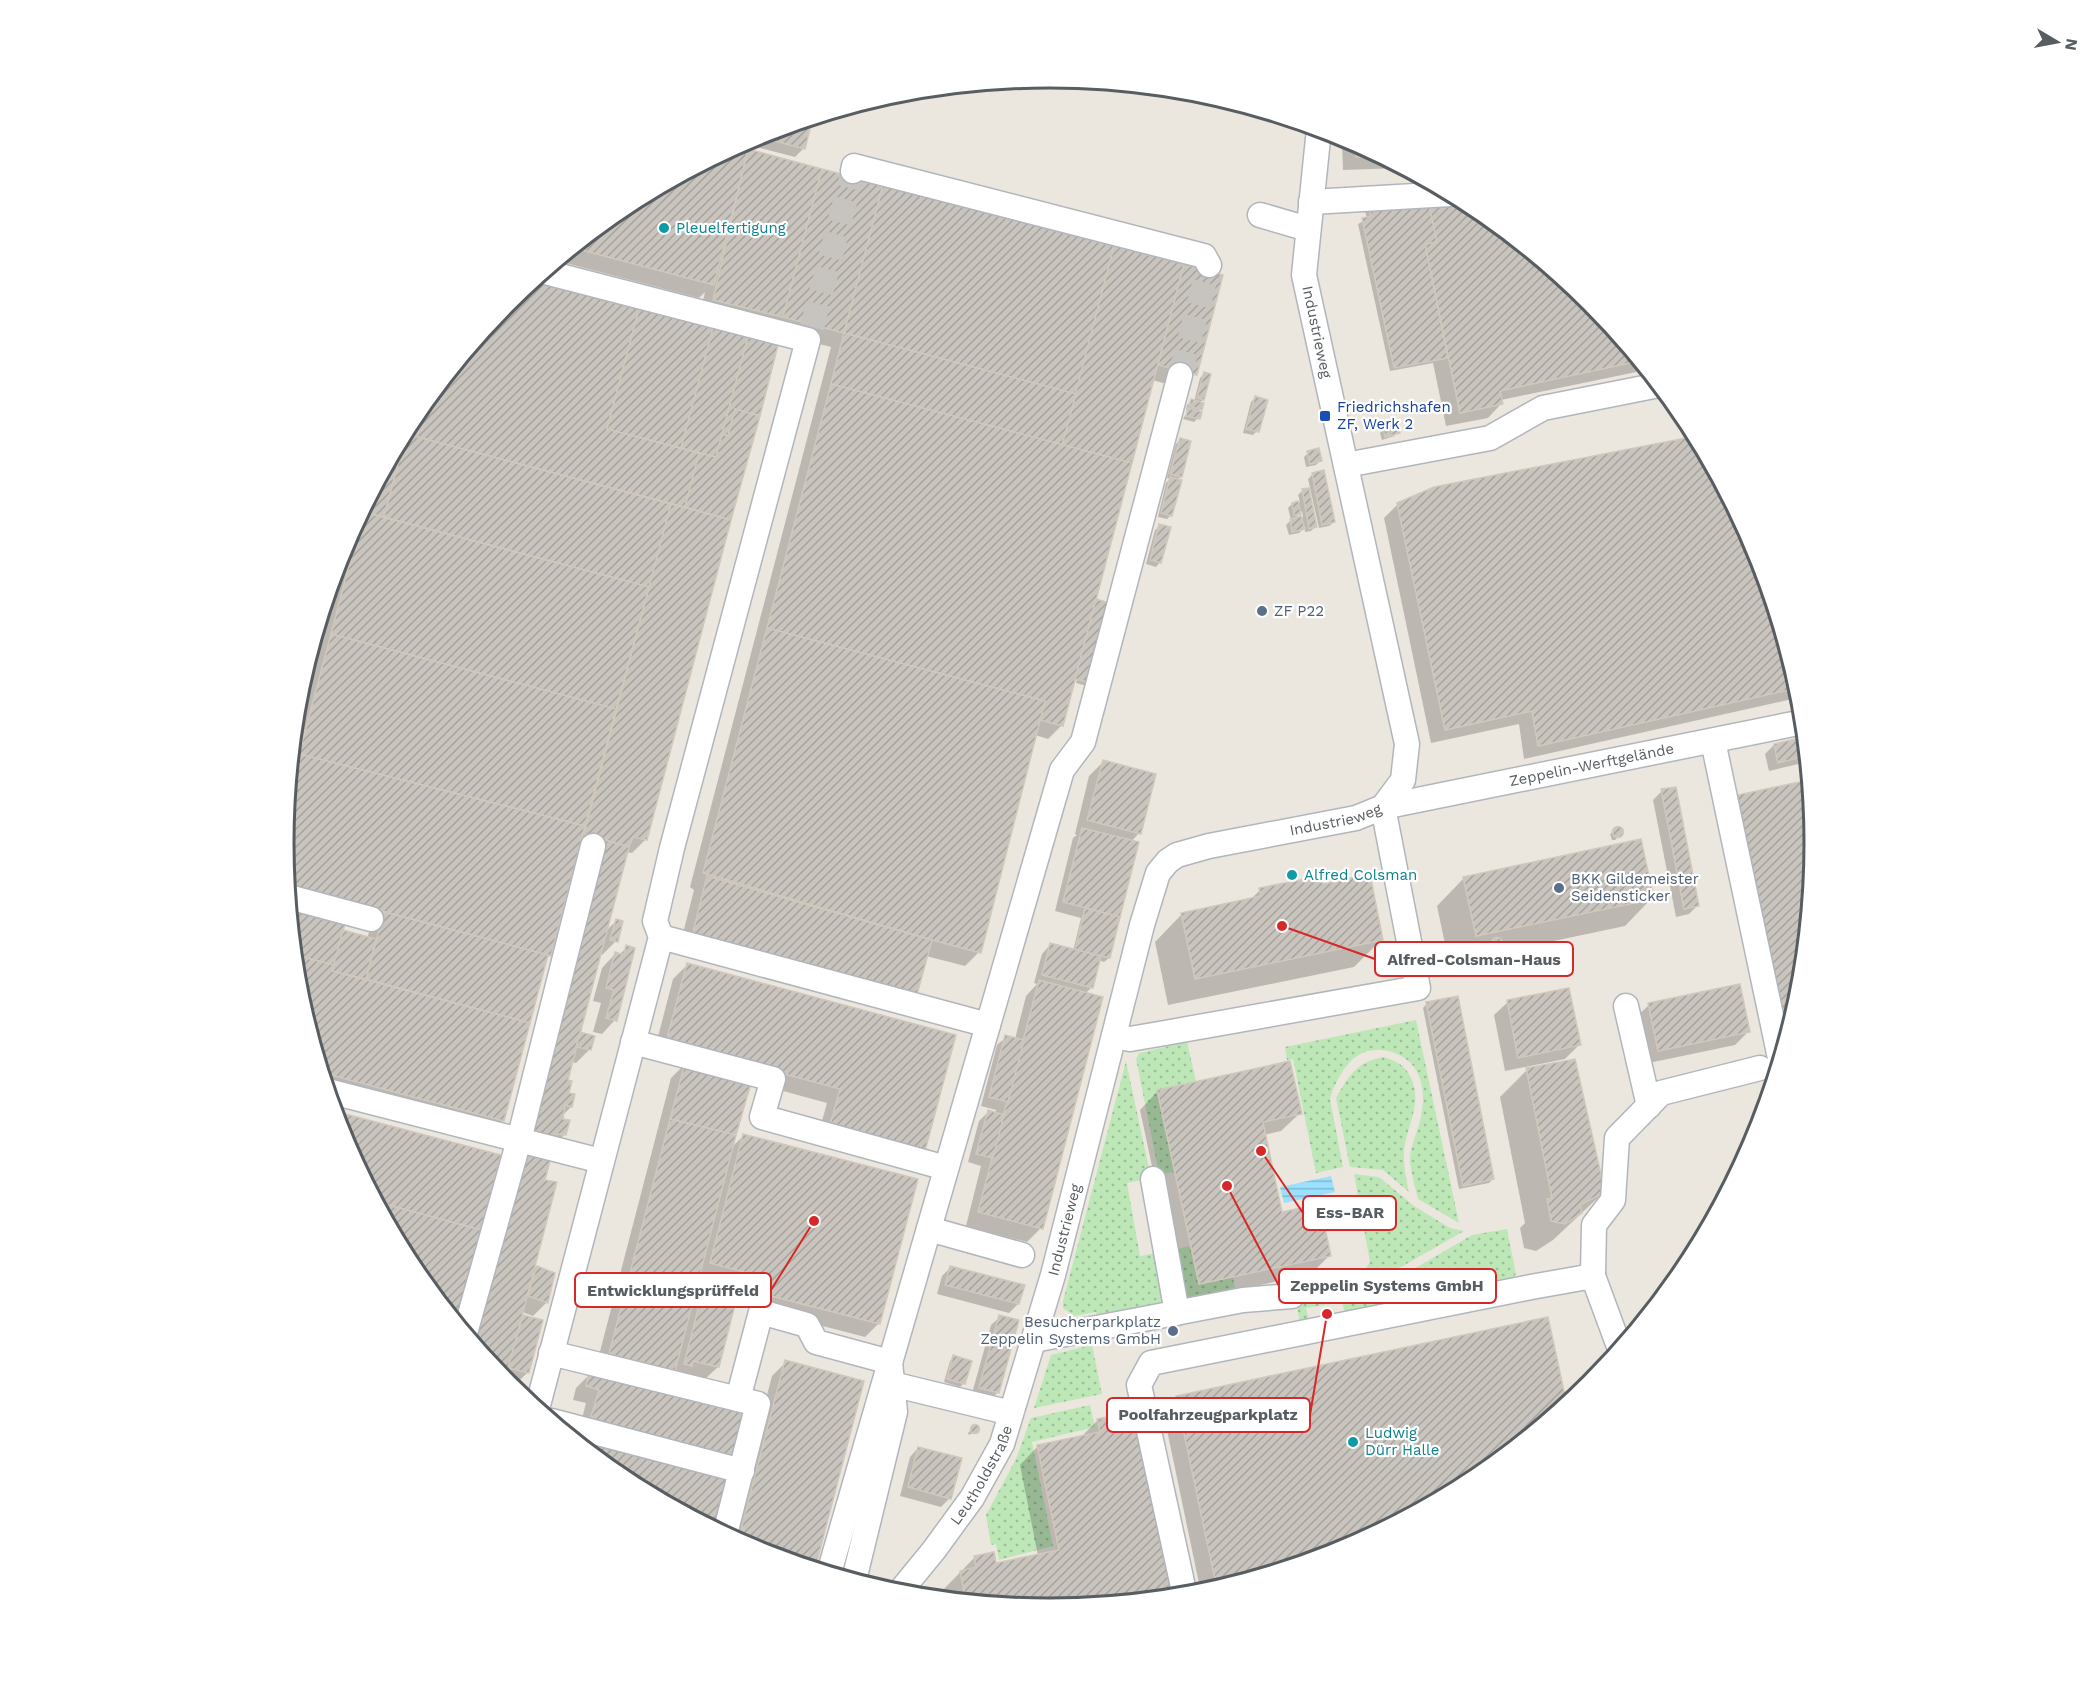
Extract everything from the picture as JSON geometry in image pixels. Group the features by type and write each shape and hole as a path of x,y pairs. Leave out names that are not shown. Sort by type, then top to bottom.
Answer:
{"street":[{"name":"Industrieweg","path":"1034,1340 1158,873 1168,861 1177,855 1209,846 1356,818 1383,807 1403,780 1407,744 1304,275 1318,139"},
{"path":"853,171 854,166 1193,253 1204,256 1209,265"},
{"path":"1311,202 1435,195"},
{"path":"1260,215 1308,229"},
{"path":"539,1399 661,937 655,921 672,848 810,334 554,274"},
{"path":"831,1566 891,1373 946,1168 1062,770 1083,742 1180,375"},
{"path":"1346,465 1490,438 1543,408 1650,387"},
{"name":"Zeppelin-Werftgelände","path":"1383,807 1795,724"},
{"path":"1617,1341 1593,1276 1594,1225 1613,1200 1617,1138 1661,1093 1770,1063 1713,741"},
{"path":"1113,1036 1130,1039 1165,1034 1418,987 1383,807"},
{"path":"468,1323 519,1140 593,846"},
{"path":"297,899 371,919"},
{"path":"661,937 988,1025"},
{"path":"1626,1006 1649,1106"},
{"path":"633,1042 773,1079 762,1117 946,1168"},
{"path":"338,1094 601,1161"},
{"path":"1153,1179 1177,1313"},
{"path":"929,1229 1023,1255"},
{"path":"1183,1586 1139,1385 1151,1362 1593,1276"},
{"path":"1034,1340 1243,1300 1292,1296"},
{"path":"1264,1299 1272,1338"},
{"path":"738,1399 761,1312 807,1325 816,1342 891,1373 1011,1413"},
{"name":"Leutholdstraße","path":"906,1585 972,1498 1002,1444 1034,1340"},
{"path":"551,1353 758,1404 727,1526"},
{"path":"856,1573 895,1412 891,1373"},
{"path":"570,1426 741,1471"}],"green space":[{"path":"1416,1020 1459,1223 1418,1199 1410,1158 1421,1117 1423,1099 1421,1081 1406,1059 1397,1054 1377,1050 1362,1053 1348,1064 1337,1081 1330,1099 1343,1167 1316,1173 1293,1059 1287,1060 1285,1047"},
{"path":"1187,1042 1196,1081 1157,1090 1175,1172 1159,1174 1136,1059 1139,1053"},
{"path":"1383,1057 1403,1067 1409,1074 1414,1087 1415,1105 1404,1150 1404,1166 1409,1192 1383,1170 1350,1167 1336,1098 1349,1077 1359,1067"},
{"path":"1126,1061 1151,1178 1127,1183 1140,1256 1156,1253 1166,1303 1098,1316 1096,1312 1074,1316 1063,1308 1063,1301"},
{"path":"1354,1174 1379,1177 1414,1206 1450,1228 1464,1231 1401,1267 1357,1282 1370,1262"},
{"path":"1507,1229 1516,1274 1511,1281 1346,1317 1342,1302 1306,1308 1309,1321 1300,1323 1296,1301 1398,1276 1472,1235"},
{"path":"1191,1246 1199,1284 1233,1277 1235,1289 1185,1298 1174,1249"},
{"path":"1092,1345 1102,1394 1034,1408 1051,1355"},
{"path":"1090,1405 1095,1427 1032,1442 1053,1546 999,1560 996,1544 991,1545 986,1515 1016,1459 1031,1418"}],"water":[{"path":"1331,1176 1335,1192 1284,1203 1280,1187"}],"building":[{"path":"810,129 805,149 775,141"},
{"path":"752,150 822,169 783,317 713,300 747,152"},
{"name":"Pleuelfertigung","path":"748,152 714,285 583,250 630,216 672,190"},
{"path":"822,169 883,185 844,333 783,317"},
{"path":"883,185 1114,246 1076,394 844,333"},
{"path":"1449,204 1509,245 1583,310 1631,363 1500,391 1503,404 1460,413 1425,244 1437,242 1429,205"},
{"path":"1368,205 1429,205 1437,242 1425,244 1448,358 1394,368 1362,218 1371,216"},
{"path":"1114,246 1184,264 1132,463 1062,445"},
{"path":"1184,264 1223,275 1197,375 1158,365"},
{"path":"544,284 639,309 607,429 699,453 685,507 414,436 451,384 482,346"},
{"path":"639,309 713,328 681,448 607,429"},
{"path":"713,328 748,337 716,457 681,448"},
{"path":"844,333 1076,394 1062,445 831,384"},
{"path":"748,337 778,345 760,416 735,409 728,436 722,434"},
{"path":"1204,372 1211,374 1204,400 1197,398"},
{"path":"831,384 1132,463 1063,726 1040,720 1045,701 767,628"},
{"path":"1255,396 1268,400 1259,432 1246,429"},
{"path":"1191,399 1204,403 1202,410 1189,406"},
{"path":"1188,408 1202,412 1200,419 1186,416"},
{"path":"735,409 760,416 731,520 685,507 699,453 716,457 722,434 728,436"},
{"path":"1398,424 1400,433 1385,437 1383,427"},
{"path":"414,436 671,504 649,587 384,517 399,462"},
{"path":"1180,438 1191,441 1182,477 1170,474"},
{"path":"1686,438 1727,510 1747,555 1779,648 1789,690 1538,746 1532,711 1445,730 1397,503 1434,487"},
{"path":"1319,448 1322,461 1310,464 1307,451"},
{"path":"399,462 384,517 370,514"},
{"path":"1324,470 1335,522 1322,525 1312,473"},
{"path":"1170,477 1182,480 1172,516 1161,513"},
{"path":"1309,488 1317,527 1309,529 1302,489"},
{"path":"1298,501 1301,514 1294,515 1292,503"},
{"path":"671,504 731,520 647,840 633,837 629,847 584,834"},
{"path":"370,514 649,587 616,709 331,634 351,558"},
{"path":"1301,516 1305,529 1292,532 1290,519"},
{"path":"1159,524 1171,527 1161,563 1150,560"},
{"path":"1096,599 1113,604 1092,683 1075,679"},
{"path":"767,628 1045,701 981,953 703,873"},
{"path":"331,634 616,709 585,826 300,754"},
{"path":"1797,739 1799,758 1778,763 1774,744"},
{"path":"300,754 585,826 551,956 296,888 294,844"},
{"path":"1103,760 1156,774 1141,834 1087,820"},
{"path":"1802,782 1803,893 1798,942 1782,1028 1733,796"},
{"path":"1676,787 1699,906 1684,909 1661,789"},
{"path":"1618,827 1622,828 1622,836 1618,837 1614,836 1613,832 1614,828"},
{"path":"1082,828 1139,842 1120,917 1063,902"},
{"path":"601,839 629,847 568,1080 572,1081 569,1093 575,1094 572,1107 565,1105 563,1119 570,1120 566,1135 557,1134 555,1142 524,1134"},
{"name":"BKK Gildemeister Seidensticker","path":"1641,839 1654,899 1476,936 1463,877"},
{"path":"1370,874 1383,940 1195,979 1181,913 1261,896 1259,888 1321,876 1323,884"},
{"path":"707,876 932,940 916,998 691,940"},
{"path":"297,907 346,920 334,965 303,957"},
{"path":"1085,908 1120,917 1110,958 1075,950"},
{"path":"384,912 548,955 530,1023 366,979"},
{"path":"616,919 623,921 618,942 610,940"},
{"path":"343,930 376,939 366,979 332,971"},
{"path":"1497,938 1501,939 1501,947 1497,948 1493,947 1492,943 1493,939"},
{"path":"1050,943 1101,956 1093,988 1042,975"},
{"path":"626,945 635,948 617,1021 606,1018 614,990 606,988 615,952 624,955"},
{"path":"303,957 334,965 332,971 530,1023 504,1121 332,1075 320,1039"},
{"path":"687,963 956,1035 925,1151 830,1125 840,1089 666,1042"},
{"path":"1039,980 1103,997 1043,1229 978,1212"},
{"path":"1740,984 1750,1032 1658,1051 1648,1003"},
{"path":"1569,988 1581,1045 1518,1058 1507,1000"},
{"path":"1458,996 1494,1179 1463,1186 1426,1002"},
{"path":"580,1032 595,1036 591,1050 576,1047"},
{"path":"1005,1035 1024,1040 1008,1102 989,1097"},
{"path":"1575,1059 1605,1192 1580,1205 1582,1213 1565,1224 1551,1221 1547,1199 1552,1198 1526,1068"},
{"path":"1290,1061 1302,1114 1263,1122 1282,1212 1320,1204 1331,1256 1199,1284 1157,1090"},
{"path":"685,1063 751,1083 736,1135 670,1119"},
{"path":"988,1110 1004,1115 993,1158 976,1154"},
{"path":"345,1114 501,1155 481,1230 387,1205 372,1177"},
{"path":"670,1119 736,1135 675,1371 609,1354"},
{"path":"524,1134 555,1142 545,1180 557,1182 508,1369 472,1329"},
{"path":"743,1134 918,1179 880,1324 748,1290 752,1274 710,1263"},
{"path":"387,1205 481,1230 459,1312 422,1263"},
{"path":"537,1266 555,1273 548,1303 528,1296"},
{"path":"950,1266 1025,1285 1019,1304 945,1285"},
{"path":"705,1282 713,1284 711,1290 737,1297 719,1367 693,1361 692,1366 684,1364"},
{"path":"523,1315 543,1320 529,1373 508,1368"},
{"path":"999,1315 1019,1320 999,1393 979,1388"},
{"name":"Ludwig Dürr Halle","path":"1548,1317 1565,1394 1509,1442 1469,1471 1383,1521 1292,1558 1215,1580 1176,1396"},
{"path":"953,1355 972,1361 965,1384 947,1379"},
{"path":"785,1360 864,1381 817,1561 740,1532"},
{"path":"589,1373 745,1414 733,1458 590,1420 599,1390 586,1386"},
{"path":"1117,1415 1120,1427 1138,1423 1172,1588 1099,1597 1000,1597 964,1593 960,1571 976,1567 974,1556 994,1552 996,1563 1059,1550 1037,1445 1100,1432 1097,1419"},
{"path":"975,1424 980,1429 975,1434 970,1429"},
{"path":"589,1442 729,1478 718,1522 630,1471"},
{"path":"918,1447 962,1458 951,1499 908,1487"}],"tunnel":[{"path":"812,327 853,171"},
{"path":"1180,375 1209,265"}],"place":[{"name":"Pleuelfertigung","path":"664,228"},
{"name":"Friedrichshafen ZF, Werk 2","path":"1325,416"},
{"name":"ZF P22","path":"1262,611"},
{"name":"Alfred Colsman","path":"1292,875"},
{"name":"BKK Gildemeister Seidensticker","path":"1559,888"},
{"name":"Alfred-Colsman-Haus","path":"1282,926"},
{"name":"Ess-BAR","path":"1261,1151"},
{"name":"Zeppelin Systems GmbH","path":"1227,1186"},
{"name":"Entwicklungsprüffeld","path":"814,1221"},
{"name":"Poolfahrzeugparkplatz","path":"1327,1314"},
{"name":"Besucherparkplatz Zeppelin Systems GmbH","path":"1173,1331"},
{"name":"Ludwig Dürr Halle","path":"1353,1442"}]}
